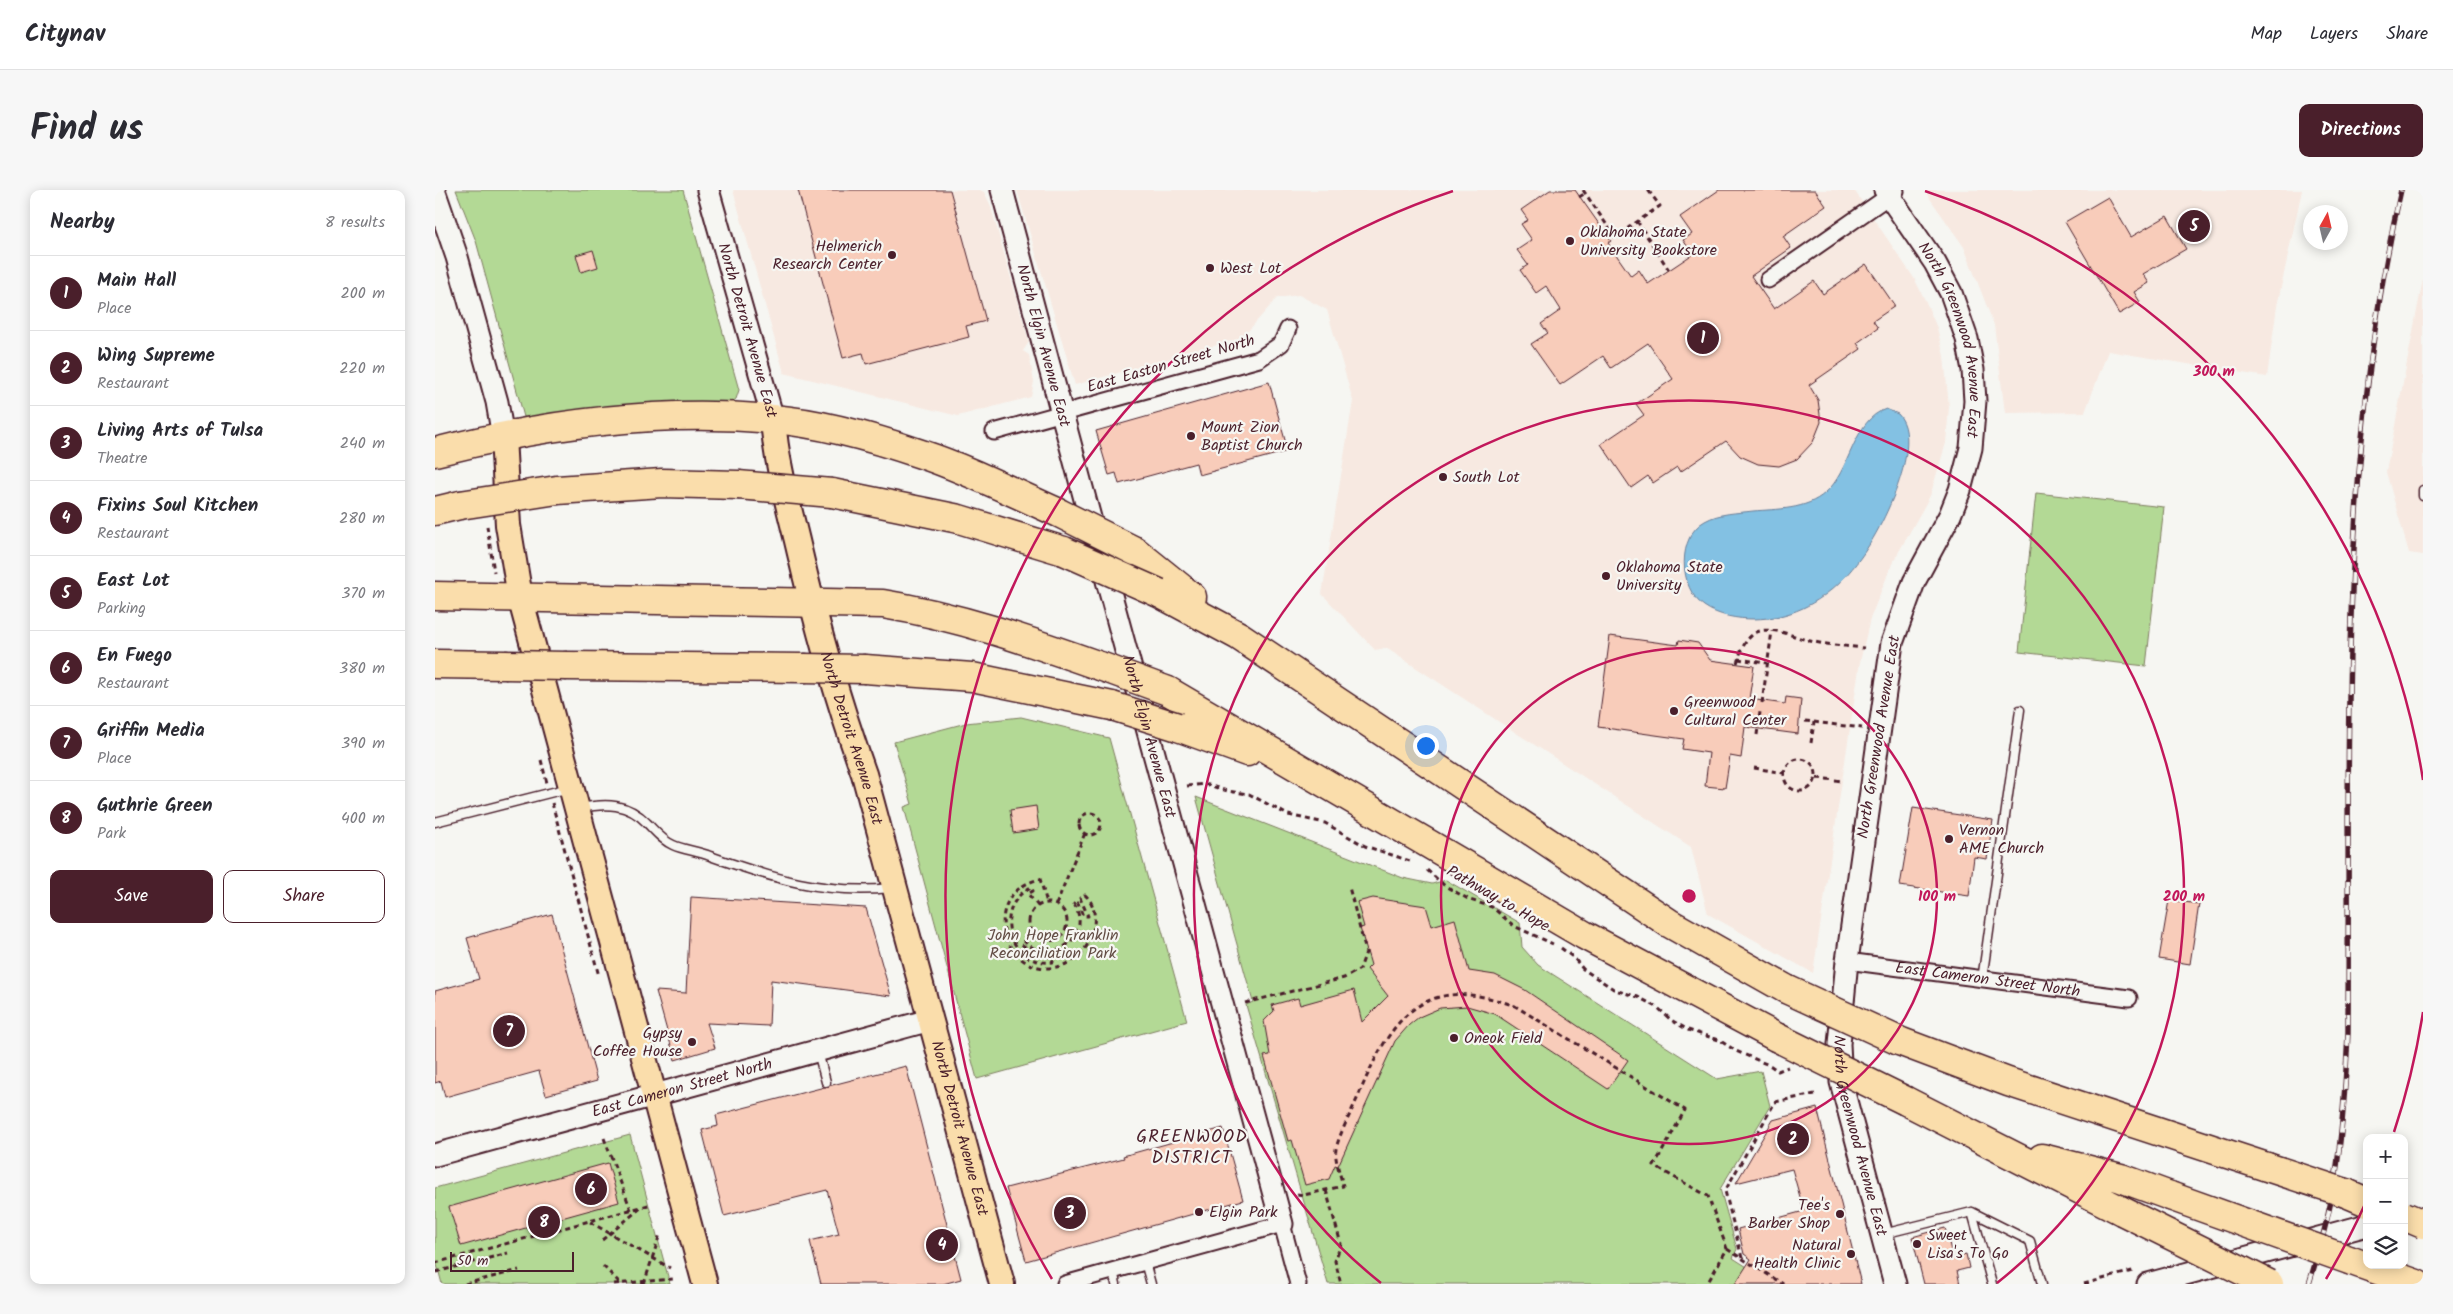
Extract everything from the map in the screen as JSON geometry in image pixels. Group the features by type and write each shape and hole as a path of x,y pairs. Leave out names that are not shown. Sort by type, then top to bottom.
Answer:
{"highway":[{"path":"435,452 503,436 588,423 646,418 693,417 773,419 836,430 922,454 1057,512 1135,552 1239,636 1611,886 1698,941 1786,989 1899,1041 2008,1082 2360,1197"},
{"path":"448,508 557,490 662,483 738,485 832,492 959,519 1064,551 1159,593 1239,636"},
{"path":"435,596 811,601 883,604 951,617 1012,635 1169,691 1422,858 1592,940 1776,1037 2269,1284"},
{"path":"435,664 865,669 972,677 1111,706 1178,727 1274,764 1326,788 1422,858"},
{"path":"1995,1147 2121,1178 2417,1284"},
{"path":"2408,1206 2423,1209"},
{"path":"2408,1218 2423,1224"}],"main road":[{"name":"North Detroit Avenue East","path":"773,419 775,449 811,601 847,727 863,774 1002,1284"},
{"path":"503,436 508,525 520,597 705,1284"}],"street":[{"name":"North Detroit Avenue East","path":"708,190 773,419"},
{"name":"North Elgin Avenue East","path":"1002,190 1085,507 1155,752 1298,1284"},
{"path":"1768,280 1890,192"},
{"name":"North Greenwood Avenue East","path":"1890,192 1935,263 1957,308 1971,355 1975,386 1975,416 1968,464 1958,496 1913,582 1894,637 1847,961 1839,1044 1841,1082 1895,1284"},
{"path":"435,193 457,257 497,402 503,436"},
{"name":"East Easton Street North","path":"994,432 1259,360 1281,344 1288,329"},
{"name":"East Cameron Street North","path":"1847,961 2129,998"},
{"name":"East Cameron Street North","path":"435,1156 931,1020"},
{"path":"2408,1215 2423,1209"},
{"path":"1065,1284 1115,1278 1145,1262 1282,1224"},
{"path":"2147,1284 2363,1226"}],"lane":[{"path":"2423,490 2423,496"},
{"path":"1982,980 2019,710"},
{"path":"435,822 508,802 573,798 630,810 645,821 660,837 674,846 701,852 770,878 802,885 868,890 894,887"},
{"path":"818,1052 826,1082"},
{"path":"1881,1234 1972,1212 2030,1241 2042,1284"},
{"path":"1972,1212 1992,1284"},
{"path":"1145,1262 1151,1284"}],"path":[{"path":"1579,197 1585,192 1615,238 1660,206 1649,190"},
{"path":"1637,221 1669,270"},
{"path":"1762,703 1772,631"},
{"path":"1767,663 1738,661 1742,648 1752,634 1772,631 1810,641 1864,648"},
{"path":"1757,735 1761,712"},
{"path":"1805,721 1861,728"},
{"path":"1811,742 1814,722"},
{"path":"1804,759 1815,767 1817,778 1811,788 1797,791 1786,784 1784,772 1790,762 1804,759"},
{"path":"1754,768 1784,772"},
{"path":"1817,778 1843,781"},
{"name":"Pathway to Hope","path":"1187,786 1205,784 1227,791 1249,794 1288,815 1325,823 1365,846 1422,858 1445,886 1470,900 1492,907 1515,926 1555,945 1574,958 1583,969 1615,990 1638,997 1657,1007 1671,1020 1688,1030 1719,1040 1736,1051 1771,1066 1778,1071 1793,1066"},
{"path":"1089,813 1095,815 1101,822 1099,830 1094,834 1085,833 1080,828 1081,819 1089,813"},
{"path":"1056,905 1085,833"},
{"path":"1038,906 1028,894 1033,891 1031,887 1021,894 1011,906 1008,927 1013,941 1022,952 1027,956 1048,962 1053,962 1052,957 1035,955 1021,944 1024,941 1036,950 1043,952 1057,951 1064,948 1073,941 1078,928 1078,914 1073,904 1077,901 1083,916 1088,916 1080,898 1085,895 1093,908 1094,929 1086,948 1073,961 1057,968 1038,967 1017,956 1009,946 1003,931 1005,907 1009,898 1022,886 1040,879 1047,903"},
{"path":"1245,1003 1344,978 1360,969 1366,952 1349,887"},
{"path":"1047,903 1056,905 1063,911 1067,925 1063,933 1051,940 1038,938 1030,926 1030,917 1038,906 1047,903"},
{"path":"1297,1194 1303,1195 1343,1186 1336,1150 1379,1048 1393,1028 1413,1008 1437,998 1449,995 1479,996 1515,1006 1685,1110 1654,1166 1708,1196 1727,1249 1783,1284"},
{"path":"1742,1258 1725,1190 1775,1102 1815,1094"},
{"path":"605,1138 631,1210"},
{"path":"1326,1190 1341,1244 1335,1261 1341,1284"},
{"path":"435,1263 652,1204"},
{"path":"602,1240 643,1207"},
{"path":"589,1221 669,1268"},
{"path":"644,1283 660,1234"},
{"path":"1707,1284 1727,1249"},
{"path":"436,1272 508,1253"},
{"path":"603,1266 621,1284"},
{"path":"465,1284 519,1270"},
{"path":"613,1284 644,1283 673,1279"}],"shaded area":[{"path":"733,190 980,190 984,192 990,204 1029,342 1023,351 1029,355 1034,382 1031,397 958,416 784,373"},
{"name":"Oklahoma State University","path":"1017,190 1854,190 1914,278 1926,302 1937,328 1944,356 1949,407 1946,443 1930,496 1892,564 1870,619 1860,662 1813,973 1708,914 1691,847 1386,648 1375,650 1322,594 1353,401 1327,310 1299,295 1277,298 1242,338 1075,385"},
{"path":"1924,190 2302,190 2277,306 2267,377 2108,351 2085,412 2005,413 1994,325 1964,247"},
{"path":"2423,279 2423,555 2409,553 2386,472"}],"green space":[{"path":"456,190 683,190 739,390 736,399 730,404 538,421 524,417 476,241"},
{"path":"2036,493 2164,507 2146,666 2019,652"},
{"name":"John Hope Franklin Reconciliation Park","path":"1021,717 1109,738 1187,1021 977,1079 904,807 912,804 894,742 966,723"},
{"name":"Oneok Field","path":"1196,797 1403,878 1432,884 1446,880 1520,923 1522,947 1538,965 1717,1079 1761,1071 1770,1106 1720,1189 1737,1249 1733,1258 1774,1284 1328,1284 1246,1005 1253,1002"},
{"path":"630,1135 670,1284 442,1284 435,1257 435,1188"}],"water":[{"path":"1886,409 1898,414 1904,422 1907,444 1903,469 1896,491 1870,544 1840,582 1822,597 1802,608 1779,616 1754,619 1722,615 1704,606 1695,598 1689,587 1684,562 1689,538 1696,528 1710,518 1722,515 1791,508 1817,499 1833,484 1866,424 1875,415"}],"building":[{"name":"Helmerich Research Center","path":"798,190 950,190 986,321 966,326 969,337 866,364 863,353 843,358"},
{"path":"1550,190 1575,190 1611,241 1608,243 1631,276 1639,270 1648,284 1693,254 1683,240 1692,234 1680,217 1719,190 1815,190 1826,206 1783,236 1791,248 1751,276 1774,309 1814,281 1823,294 1866,264 1895,306 1873,321 1878,328 1857,343 1861,349 1809,385 1818,400 1821,422 1813,442 1797,459 1779,466 1758,464 1740,456 1726,441 1680,472 1677,467 1653,483 1648,476 1631,488 1601,444 1644,415 1636,404 1673,379 1648,343 1611,368 1603,356 1560,385 1531,344 1548,333 1541,324 1561,310 1546,286 1536,293 1520,270 1528,265 1517,250 1532,240 1521,224 1528,220 1521,210"},
{"path":"2108,197 2131,237 2167,216 2186,249 2143,274 2149,283 2134,292 2140,302 2119,314 2065,222"},
{"path":"593,250 598,267 581,272 576,255"},
{"name":"Mount Zion Baptist Church","path":"1269,382 1288,451 1199,475 1196,463 1119,484 1116,473 1109,475 1096,431"},
{"name":"Greenwood Cultural Center","path":"1610,636 1678,645 1679,640 1698,643 1710,660 1754,666 1749,699 1785,704 1786,697 1801,699 1798,734 1745,727 1741,758 1730,756 1725,788 1705,786 1709,753 1682,749 1684,739 1598,727"},
{"path":"1036,806 1039,829 1013,833 1010,810"},
{"name":"Vernon AME Church","path":"1913,808 1993,820 1987,859 1974,857 1969,896 1900,886"},
{"path":"691,897 866,908 891,996 771,980 769,1026 707,1023 715,1048 675,1060 656,991 686,993"},
{"path":"1373,898 1426,906 1432,926 1455,919 1469,971 1495,975 1525,990 1628,1060 1608,1089 1495,1014 1467,1006 1440,1008 1419,1017 1395,1041 1338,1166 1335,1165 1329,1179 1305,1185 1292,1140 1288,1141 1264,1056 1270,1055 1264,1021 1274,1011 1272,1005 1298,998 1300,1005 1354,990 1362,1022 1388,996 1367,969 1371,965 1360,928 1364,927 1357,902"},
{"path":"2169,900 2199,904 2190,964 2159,959"},
{"path":"552,914 597,1081 546,1095 539,1071 445,1097 441,1081 435,1083 435,991 479,979 467,938"},
{"path":"906,1066 961,1279 943,1284 821,1284 810,1241 839,1234 827,1190 724,1216 702,1130 718,1126 716,1115"},
{"path":"1817,1108 1861,1284 1735,1284 1751,1259 1744,1254 1738,1229 1804,1211 1792,1169 1736,1183 1773,1120"},
{"path":"1223,1128 1243,1200 1026,1261 1006,1188 1124,1158 1123,1156"},
{"path":"608,1163 619,1202 461,1246 449,1207"},
{"path":"1945,1228 1953,1258 1966,1254 1969,1268 1957,1271 1960,1284 1924,1284 1912,1237"}],"railway":[{"path":"2309,1284 2322,1240 2335,1181 2344,1100 2348,1033 2348,821 2351,610 2357,504 2366,399 2380,294 2401,190"}],"place":[{"name":"East Lot","path":"2194,226"},
{"name":"Oklahoma State University Bookstore","path":"1570,241"},
{"name":"Helmerich Research Center","path":"892,255"},
{"name":"West Lot","path":"1210,268"},
{"name":"Main Hall","path":"1703,338"},
{"name":"Mount Zion Baptist Church","path":"1191,436"},
{"name":"South Lot","path":"1443,477"},
{"name":"Oklahoma State University","path":"1606,576"},
{"name":"Greenwood Cultural Center","path":"1674,711"},
{"name":"Vernon AME Church","path":"1949,839"},
{"name":"Griffin Media","path":"509,1031"},
{"name":"Oneok Field","path":"1454,1038"},
{"name":"Gypsy Coffee House","path":"692,1042"},
{"name":"Wing Supreme","path":"1793,1139"},
{"name":"En Fuego","path":"591,1189"},
{"name":"Elgin Park","path":"1199,1212"},
{"name":"Living Arts of Tulsa","path":"1070,1213"},
{"name":"Tee's Barber Shop","path":"1840,1214"},
{"name":"Guthrie Green","path":"544,1222"},
{"name":"Sweet Lisa's To Go","path":"1917,1244"},
{"name":"Fixins Soul Kitchen","path":"942,1245"},
{"name":"Natural Health Clinic","path":"1851,1254"}],"district":[{"name":"GREENWOOD DISTRICT","path":"1192,1148"}]}
